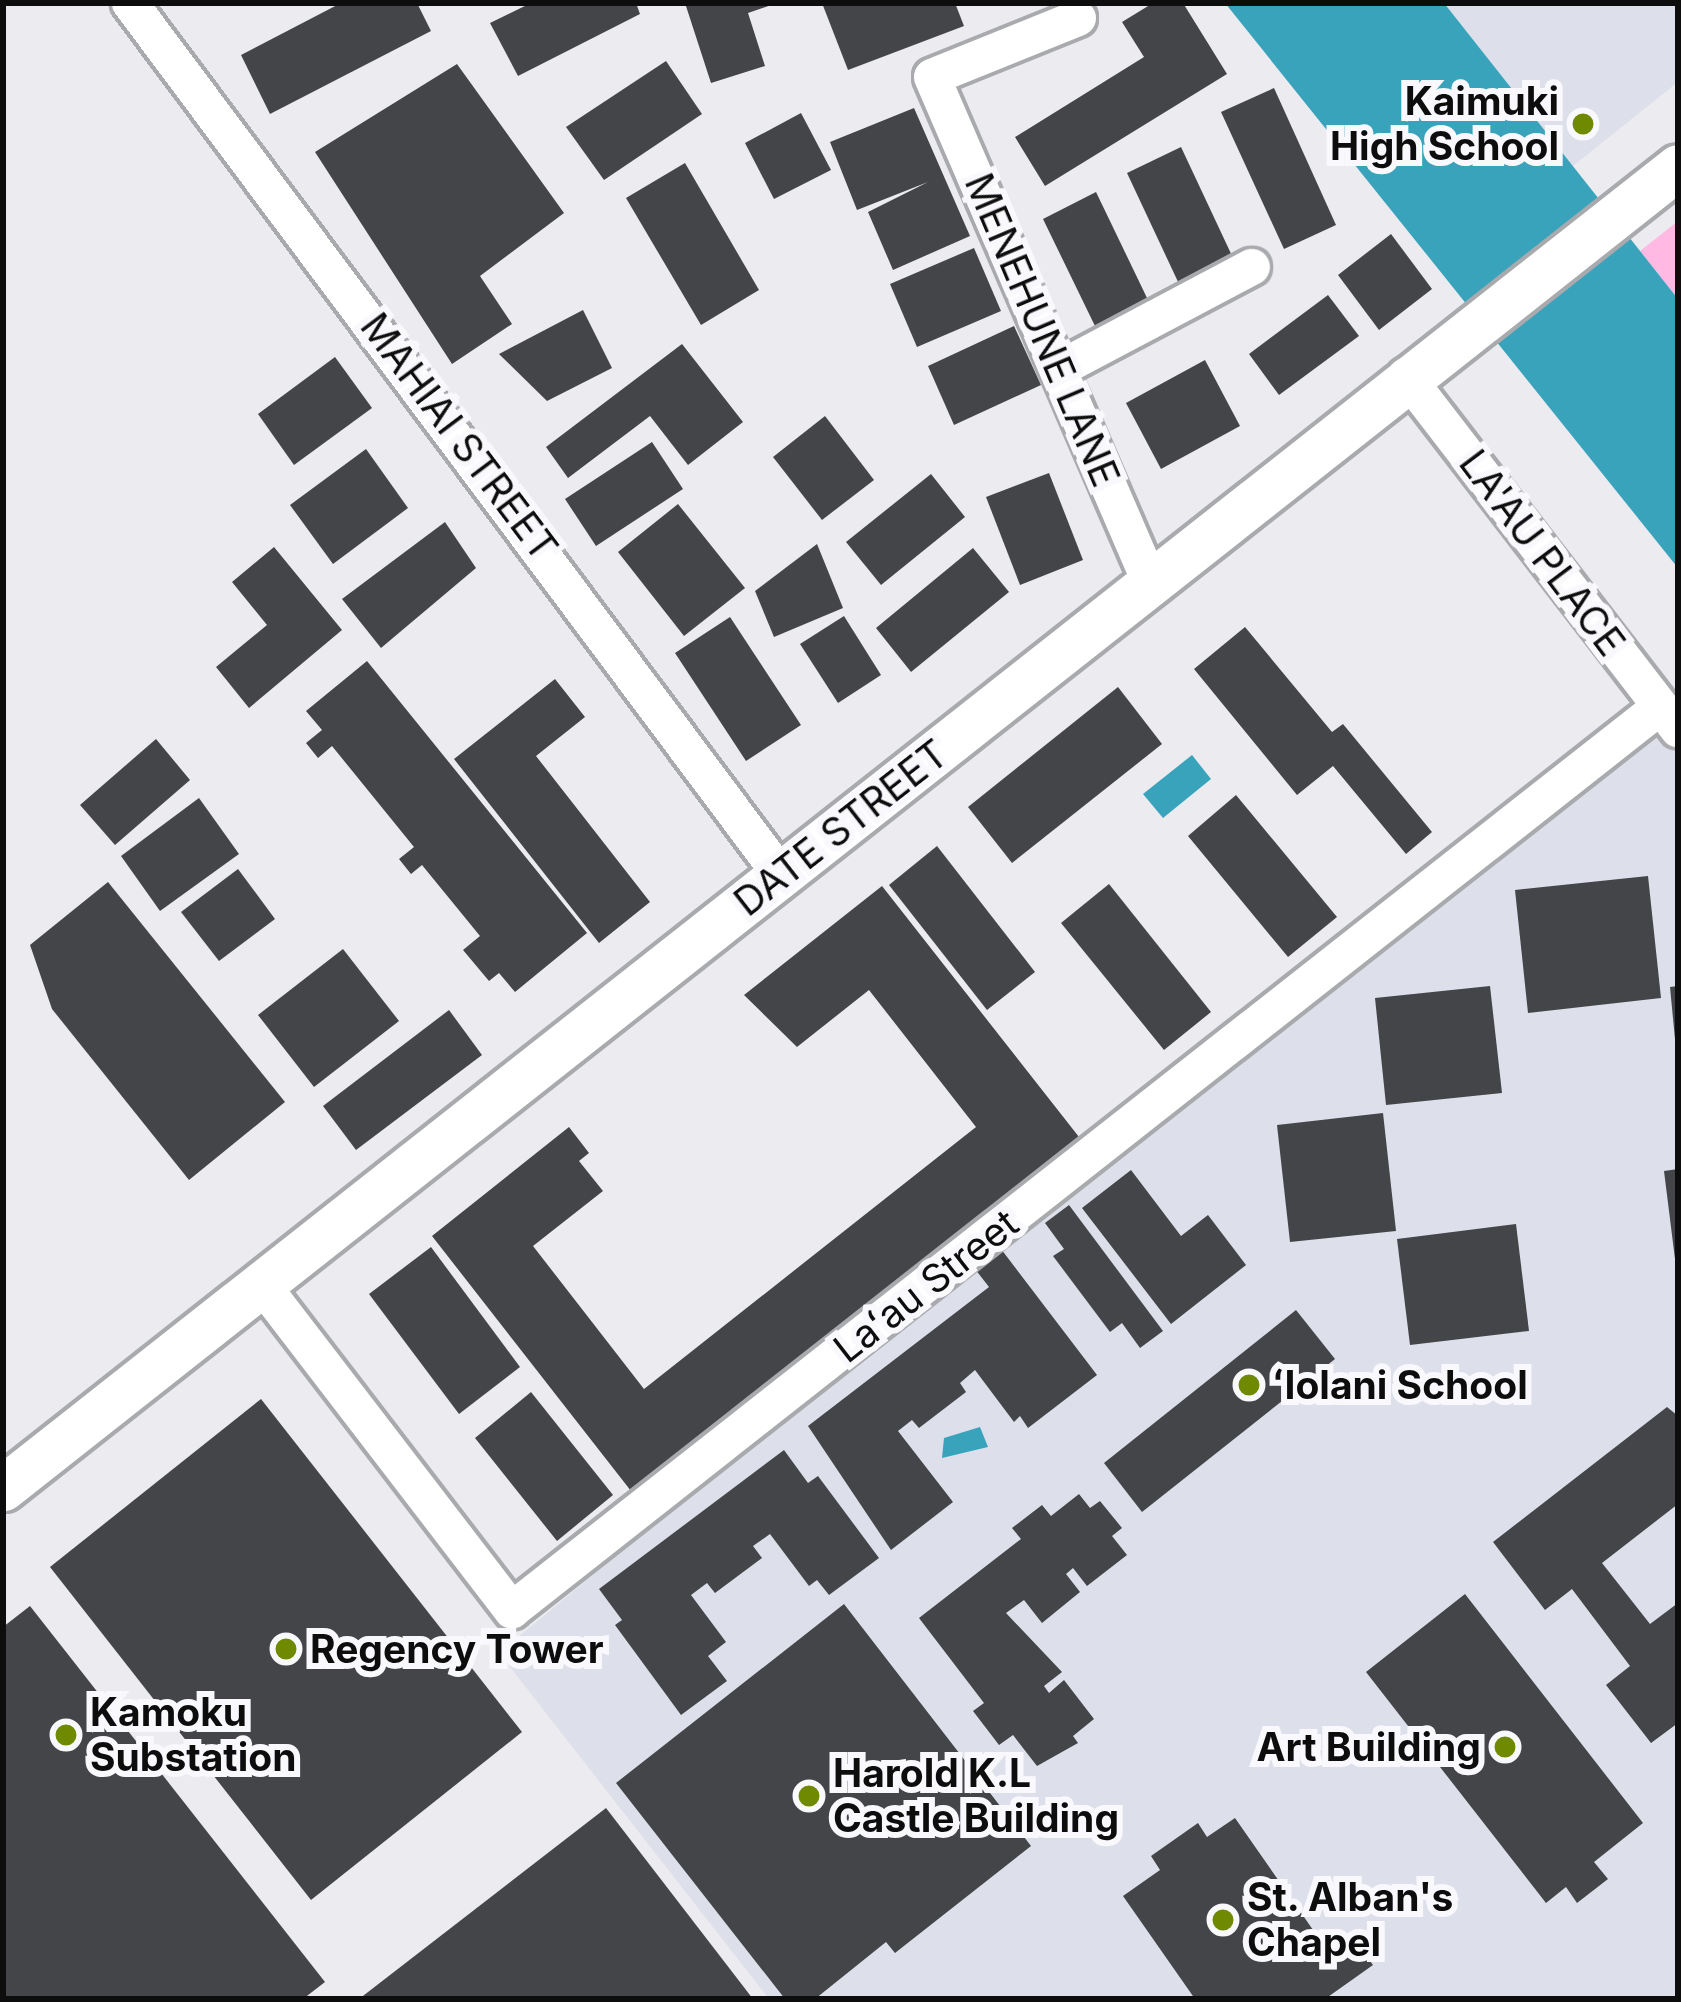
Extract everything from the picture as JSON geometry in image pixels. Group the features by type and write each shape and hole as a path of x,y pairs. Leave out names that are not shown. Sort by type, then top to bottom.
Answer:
{"street":[{"name":"MAHIAI STREET","path":"130,3 782,875"},
{"name":"MENEHUNE LANE","path":"1078,18 932,76 1150,584"},
{"name":"DATE STREET","path":"3,1488 1150,584 1406,376 1678,167"},
{"path":"1061,368 1252,267"},
{"name":"LA'AU PLACE","path":"1406,376 1669,718"},
{"name":"Laʻau Street","path":"262,1286 512,1610 1669,718"}],"shaded area":[{"name":"Kaimuki High School","path":"1444,3 1678,3 1678,82 1573,166"},
{"path":"1678,221 1678,299 1640,251"},
{"name":"ʻIolani School","path":"1660,707 1678,735 1678,1999 769,1999 499,1653 1143,1118"}],"water":[{"path":"1225,3 1444,3 1678,299 1678,568"},
{"path":"1192,755 1211,779 1163,818 1143,794"},
{"path":"980,1427 988,1447 942,1458 944,1438"}],"building":[{"path":"341,3 417,3 431,31 270,114 241,55"},
{"path":"531,3 636,3 640,14 518,76 490,23"},
{"path":"685,3 777,3 748,13 765,66 711,83"},
{"path":"822,3 955,3 964,26 848,70"},
{"path":"1153,3 1183,3 1227,74 1045,186 1015,137 1144,57 1122,22"},
{"path":"666,61 702,114 604,180 566,127"},
{"path":"457,64 564,213 480,276 512,324 452,364 315,152"},
{"path":"1274,88 1336,225 1284,249 1221,112"},
{"path":"914,108 970,236 893,270 868,212 928,182 857,210 830,142"},
{"path":"801,113 831,170 774,199 745,143"},
{"path":"1181,147 1234,260 1180,286 1127,173"},
{"path":"685,163 759,290 701,325 626,198"},
{"path":"1096,192 1148,300 1095,326 1043,219"},
{"path":"1391,234 1432,289 1379,330 1338,275"},
{"path":"974,248 1001,311 917,347 890,284"},
{"path":"1328,295 1359,336 1279,395 1249,354"},
{"path":"583,310 612,368 547,401 499,354"},
{"path":"1014,326 1041,385 954,425 928,366"},
{"path":"682,344 743,422 688,465 650,416 568,478 546,447"},
{"path":"335,357 372,408 294,465 258,414"},
{"path":"1205,360 1240,426 1161,469 1126,403"},
{"path":"825,416 874,480 822,520 773,457"},
{"path":"652,442 683,489 596,546 565,499"},
{"path":"366,449 408,508 333,564 290,505"},
{"path":"1049,473 1083,560 1020,585 986,497"},
{"path":"931,474 965,517 881,585 846,542"},
{"path":"678,504 745,588 684,636 618,552"},
{"path":"445,522 476,568 381,648 342,599"},
{"path":"817,544 843,608 774,637 755,591"},
{"path":"274,547 342,630 249,708 216,667 267,625 232,582"},
{"path":"973,548 1009,592 911,672 876,628"},
{"path":"844,616 881,675 838,703 800,644"},
{"path":"730,617 801,725 746,761 675,653"},
{"path":"1245,627 1332,732 1343,724 1432,832 1406,854 1333,766 1297,795 1194,669"},
{"path":"367,661 587,933 515,992 499,973 489,981 463,950 480,936 422,865 411,874 399,859 414,847 332,746 318,758 306,743 322,730 306,711"},
{"path":"555,679 585,717 536,756 650,902 599,943 454,759"},
{"path":"1118,687 1162,744 1012,863 968,807"},
{"path":"156,739 190,780 115,845 80,805"},
{"path":"1236,795 1337,917 1288,957 1188,836"},
{"path":"199,798 239,854 160,911 121,856"},
{"path":"937,846 1035,972 987,1010 889,885"},
{"path":"238,869 275,919 219,961 181,912"},
{"path":"1648,876 1661,998 1528,1013 1515,890"},
{"path":"108,882 285,1102 189,1180 52,1009 30,945"},
{"path":"1109,884 1211,1012 1164,1050 1061,923"},
{"path":"882,886 1079,1137 631,1491 432,1236 569,1127 589,1153 579,1161 603,1191 533,1246 644,1389 976,1127 869,990 797,1047 744,995"},
{"path":"343,949 399,1021 314,1087 258,1015"},
{"path":"1490,986 1502,1093 1386,1105 1375,998"},
{"path":"1678,986 1678,1039 1675,1039 1670,987"},
{"path":"449,1010 482,1055 356,1150 323,1106"},
{"path":"1383,1113 1396,1231 1290,1242 1277,1125"},
{"path":"1678,1169 1678,1258 1675,1259 1664,1171"},
{"path":"1131,1170 1181,1236 1208,1215 1246,1265 1171,1324 1082,1208"},
{"path":"1069,1205 1163,1331 1140,1348 1122,1323 1110,1332 1053,1256 1064,1249 1045,1223"},
{"path":"1516,1224 1529,1331 1410,1345 1397,1239"},
{"path":"431,1247 520,1367 459,1414 369,1294"},
{"path":"1001,1249 1097,1375 1028,1428 1020,1416 1014,1422 975,1370 960,1383 966,1392 919,1428 912,1420 898,1431 953,1502 891,1550 808,1426 989,1287 975,1269"},
{"path":"1296,1310 1335,1359 1142,1512 1104,1463"},
{"path":"531,1392 613,1495 557,1541 475,1438"},
{"name":"Regency Tower","path":"261,1399 522,1732 311,1900 50,1567"},
{"path":"1667,1407 1678,1416 1678,1504 1602,1563 1650,1624 1678,1603 1678,1723 1651,1743 1606,1685 1630,1666 1572,1589 1545,1610 1493,1542"},
{"path":"784,1450 808,1483 818,1476 879,1558 829,1595 817,1580 809,1586 770,1534 753,1546 762,1558 715,1593 707,1583 691,1595 726,1642 708,1656 727,1681 681,1715 615,1625 622,1620 599,1589"},
{"path":"1079,1494 1090,1508 1100,1501 1122,1528 1112,1536 1127,1555 1087,1586 1073,1568 1066,1574 1080,1592 1042,1623 1024,1600 1006,1613 1062,1672 1044,1686 1049,1693 1064,1680 1094,1719 1073,1736 1078,1743 1037,1766 1013,1735 999,1745 973,1711 984,1703 919,1618 1021,1539 1012,1528 1042,1505 1051,1516"},
{"name":"Art Building","path":"1465,1594 1643,1823 1594,1862 1608,1879 1577,1903 1566,1887 1546,1903 1366,1672"},
{"name":"Harold K.L Castle Building","path":"844,1604 1031,1846 895,1953 886,1942 815,1999 785,1999 616,1783"},
{"name":"Kamoku Substation","path":"30,1606 325,1982 303,1999 3,1999 3,1627"},
{"path":"606,1808 753,1999 359,1999"},
{"name":"St. Alban's Chapel","path":"1235,1818 1334,1960 1357,1944 1373,1965 1325,1999 1195,1999 1123,1896 1160,1870 1151,1856 1198,1823 1207,1837"}],"place":[{"name":"Kaimuki High School","path":"1583,124"},
{"name":"ʻIolani School","path":"1249,1385"},
{"name":"Regency Tower","path":"286,1649"},
{"name":"Kamoku Substation","path":"66,1735"},
{"name":"Art Building","path":"1505,1747"},
{"name":"Harold K.L Castle Building","path":"809,1796"},
{"name":"St. Alban's Chapel","path":"1223,1920"}]}
